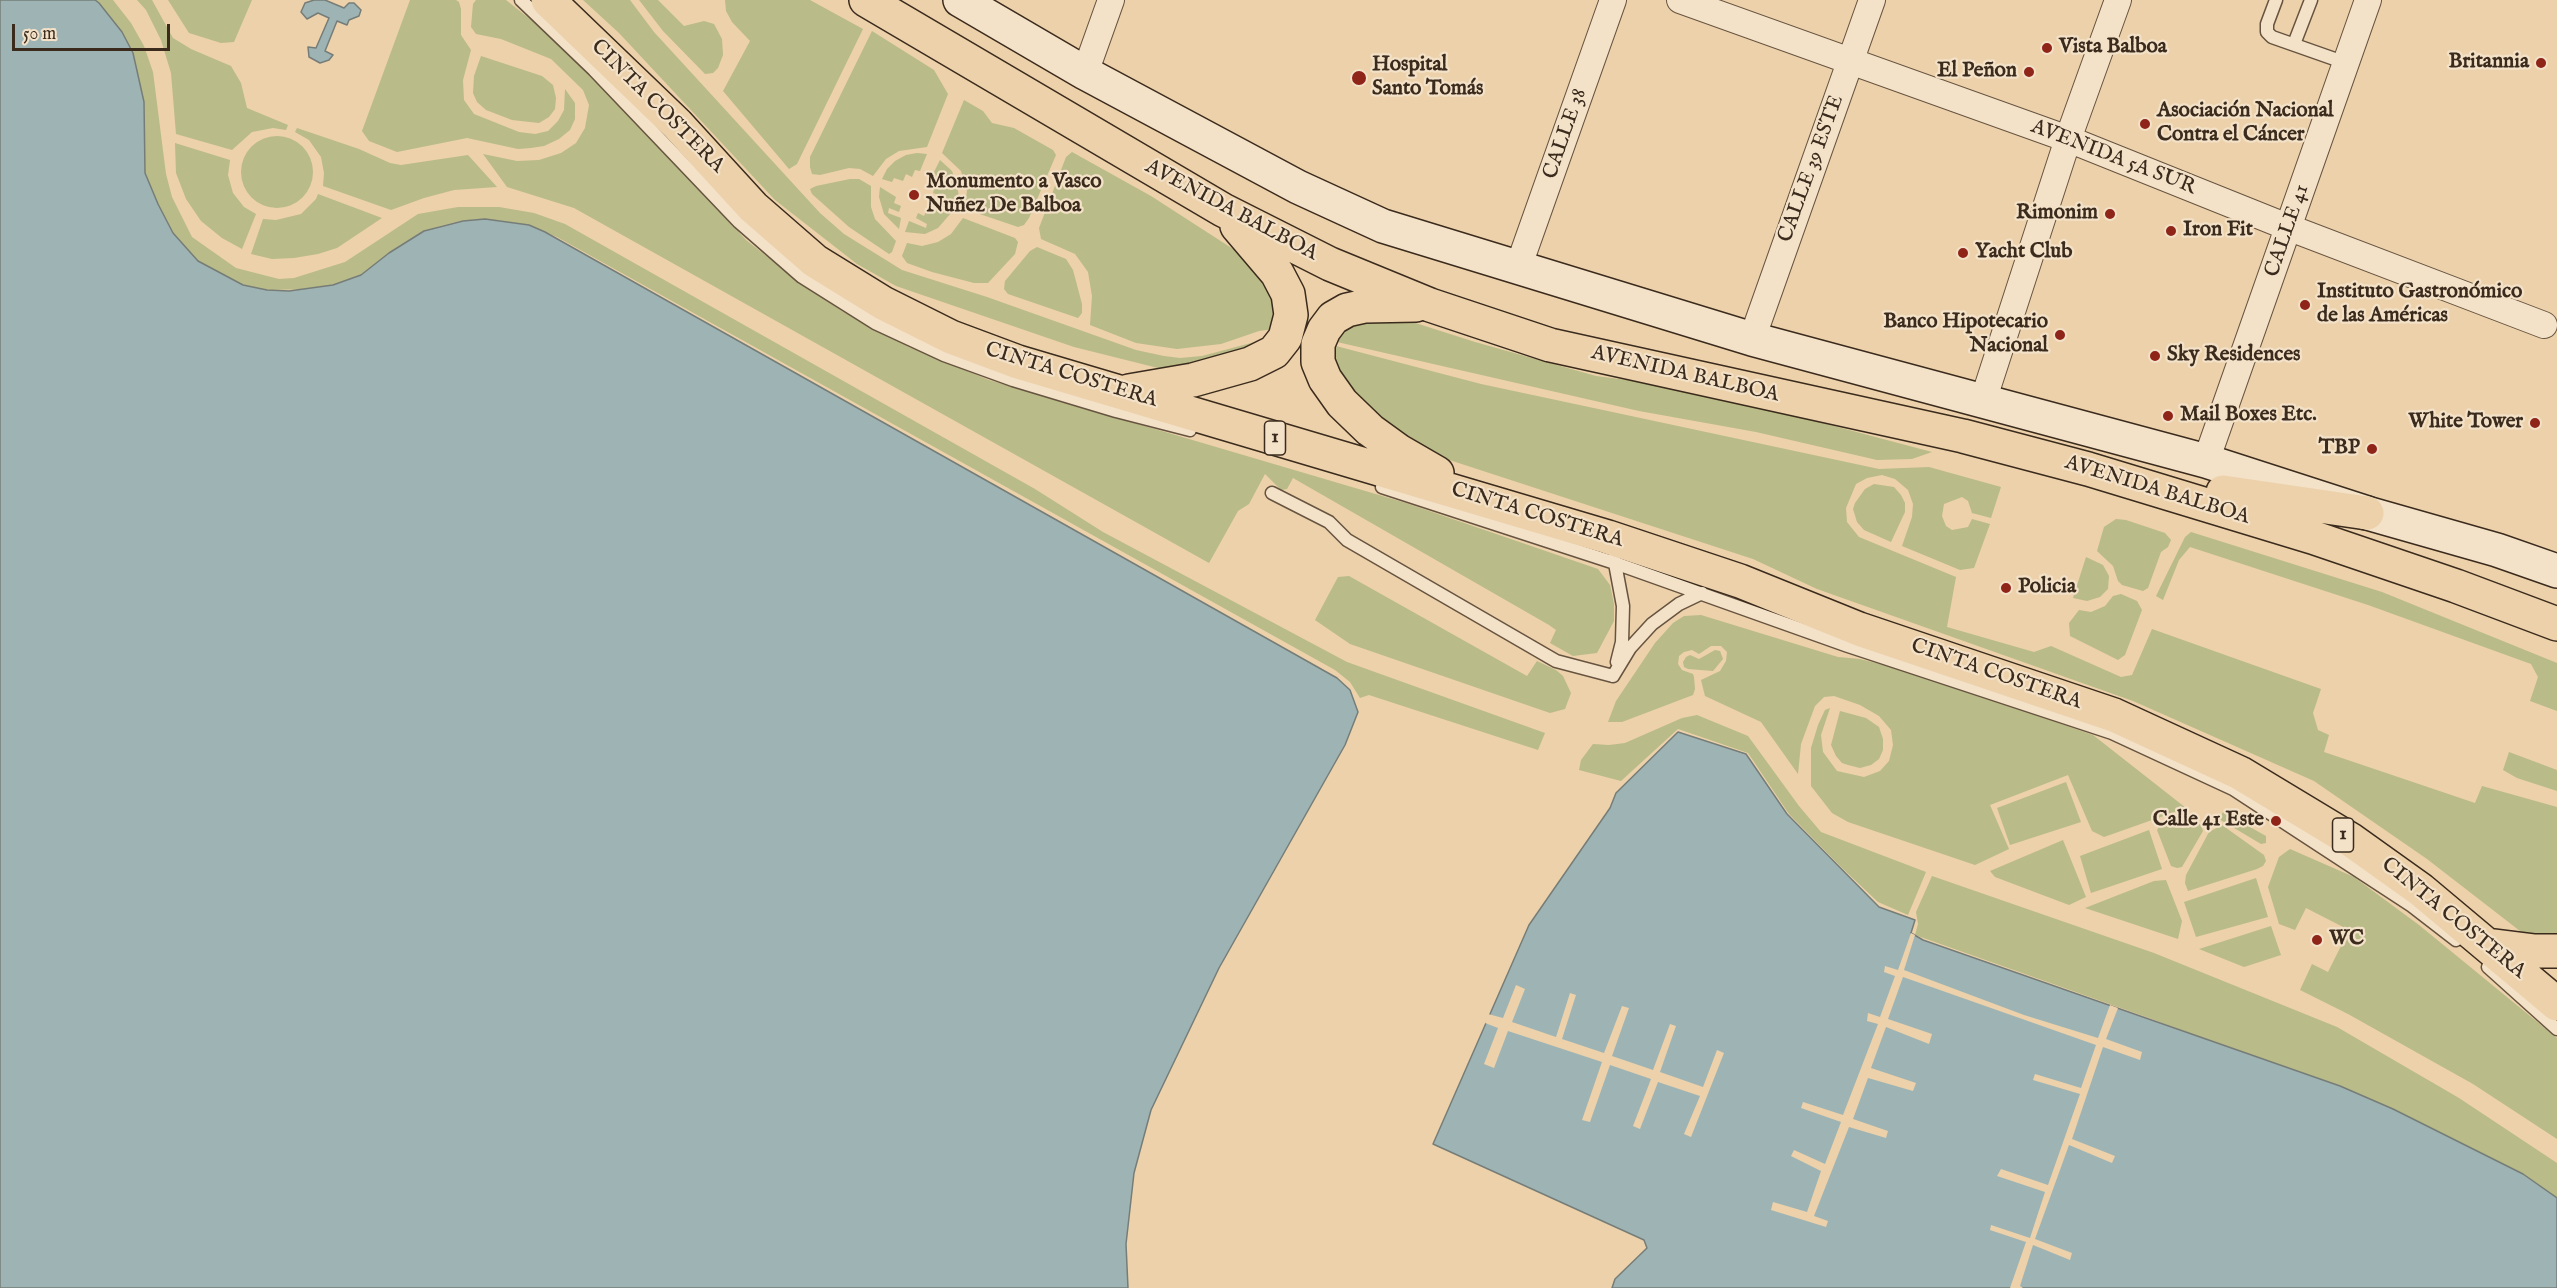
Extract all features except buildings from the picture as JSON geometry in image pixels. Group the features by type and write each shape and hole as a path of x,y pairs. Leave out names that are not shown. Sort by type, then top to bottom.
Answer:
{"highway":[{"name":"CINTA COSTERA","path":"548,0 677,124 753,207 814,261 883,303 951,338 1018,362 1484,499 1612,550 1740,581 1859,629 2114,715 2240,773 2351,840 2421,890 2477,950 2557,1005"},
{"name":"AVENIDA BALBOA","path":"866,0 1223,210 1330,264 1430,305 1550,345 1963,436 2088,469 2313,537 2456,586 2557,624"},
{"path":"1121,393 1193,380 1250,364 1274,352 1285,338 1291,315 1288,294 1277,273 1223,210"},
{"path":"1430,305 1365,306 1347,310 1334,318 1324,330 1318,344 1318,362 1325,379 1342,403 1370,430 1400,451 1484,499"},
{"path":"2088,469 2263,499 2367,513"},
{"path":"2477,950 2557,951"}],"main road":[{"name":"AVENIDA BALBOA","path":"960,0 1085,73 1298,187 1383,226 1752,339 2206,461 2557,571"}],"street":[{"path":"1085,73 1111,0"},
{"name":"CALLE 38","path":"1518,268 1613,0"},
{"name":"AVENIDA 5A SUR","path":"1680,0 2068,139 2289,228 2544,326"},
{"name":"CALLE 39 ESTE","path":"1752,339 1872,0"},
{"path":"1983,401 2068,139 2118,0"},
{"name":"CALLE 41","path":"2206,461 2368,0"}],"lane":[{"path":"521,0 594,70 739,222 802,277 875,323 944,355 1013,380 1106,408 1208,434"},
{"path":"2276,0 2267,24 2267,32 2272,37 2346,63"},
{"path":"2294,44 2311,0"},
{"path":"1368,482 1612,550 1700,593 1848,646 2096,727 2233,789 2477,950 2557,1029"},
{"path":"1272,493 1329,522 1347,540 1544,655 1556,661 1613,676"},
{"path":"1612,550 1623,606 1622,642 1613,676"},
{"path":"1613,676 1630,648 1652,624 1679,604 1700,593 1740,581"}],"green space":[{"path":"95,0 113,0 131,23 144,46 153,72 166,174 172,197 192,237 236,268 279,279 294,278 345,262 418,214 458,207 499,207 534,213 565,224 1035,489 1103,532 1347,662 1545,733 1538,750 1369,695 1360,698 1350,682 1335,670 557,237 531,226 485,219 460,221 424,231 361,275 333,285 312,289 267,290 243,285 198,261 173,233 158,206 145,173 144,102 133,53 122,32"},
{"path":"137,0 152,0 173,38 191,49 231,66 241,83 247,108 288,125 286,130 273,128 252,132 232,150 176,134 171,73 161,40 146,10"},
{"path":"168,0 252,0 234,42 221,43 189,33"},
{"path":"410,0 456,0 459,2 461,35 471,50 463,80 464,100 474,114 519,132 535,134 548,131 558,121 564,110 565,89 575,103 575,119 570,130 559,139 544,146 518,149 467,138 397,152 369,141 362,131"},
{"path":"476,0 506,0 550,35 611,94 746,240 803,285 842,311 909,347 989,380 1406,503 1598,569 1610,585 1614,604 1614,621 1597,653 1573,656 1550,643 1556,630 1549,625 1293,478 1287,489 1281,490 1265,474 1249,504 1238,511 1209,563 574,208 507,187 483,154 517,161 539,160 561,153 576,143 585,128 589,105 583,90 551,59 501,39 476,34 471,27 473,4"},
{"path":"583,0 630,0 654,32 820,213 844,234 902,270 987,297 1136,350 1164,356 1180,358 1202,356 1270,338 1232,359 1162,369 1074,347 896,286 857,264 775,200 619,33"},
{"path":"639,0 658,0 684,26 704,21 714,24 722,39 723,55 718,68 713,73 705,74 663,31"},
{"path":"725,0 810,0 863,29 797,164 789,169 723,91 750,41 732,22 726,11"},
{"path":"872,31 934,70 948,94 927,147 899,151 886,159 873,176 860,169 849,168 820,175 812,174 810,157"},
{"path":"481,56 542,76 553,85 556,98 555,109 549,117 539,123 512,120 486,110 477,102 473,93 474,76"},
{"path":"964,100 983,111 992,123 1014,128 1053,150 1056,155 1024,225 1018,227 968,210 965,205 967,191 961,171 942,153"},
{"path":"297,128 359,149 390,163 401,165 468,155 497,187 454,190 391,210 323,186 324,173 321,157 309,140 295,132"},
{"path":"284,136 303,146 311,158 313,172 311,186 303,198 291,206 270,208 251,198 243,186 241,165 251,146 263,138"},
{"path":"175,143 230,160 228,175 233,193 244,207 256,214 242,249 222,238 201,221 186,199 176,173"},
{"path":"1072,152 1151,196 1247,258 1278,301 1275,329 1259,331 1221,344 1177,349 1136,343 1090,325 1092,296 1088,272 1075,254 1041,239 1039,228 1066,157"},
{"path":"927,154 920,171 915,170 912,177 906,174 903,181 894,178 892,182 882,179 887,169 895,161 906,155"},
{"path":"940,160 952,171 957,185 959,197 956,207 940,202 942,196 933,193 935,186 929,182"},
{"path":"859,179 871,186 871,207 875,219 896,241 889,254 849,227 812,194 810,189"},
{"path":"880,187 896,197 894,203 901,206 899,212 889,208 888,213 901,218 899,229 884,214 879,197"},
{"path":"318,194 382,218 337,248 318,254 272,259 251,254 263,219 276,220 301,214"},
{"path":"938,207 951,213 938,228 925,234 905,232 909,221 926,228 927,224 916,218 918,213 924,216 927,209 935,212"},
{"path":"963,218 1015,238 1018,242 1015,254 988,283 974,283 932,272 907,263 902,256 907,243 922,246 938,242 951,234"},
{"path":"1037,247 1066,259 1073,270 1082,304 1082,313 1078,318 1008,294 1004,289 1005,281 1030,251"},
{"path":"1403,319 1596,376 1667,385 1932,452 1912,459 1877,460 1756,432 1639,411 1337,342 1351,323"},
{"path":"1336,346 1481,384 1879,469 1929,467 2001,487 1991,518 1972,513 1968,501 1962,497 1944,504 1942,516 1946,526 1952,530 1968,527 1972,519 1990,524 1974,568 1960,570 1902,546 1912,517 1913,504 1908,490 1895,479 1882,475 1867,478 1856,484 1846,508 1847,522 1859,537 1956,577 1947,627 2034,652 2051,646 2121,677 2132,675 2152,629 2321,689 2313,713 2318,730 2329,735 2324,752 2475,803 2482,786 2557,807 2557,940 2539,939 2520,931 2427,859 2314,781 2133,701 1817,589 1753,559 1431,454 1401,438 1356,396 1336,366"},
{"path":"1874,484 1894,487 1905,503 1905,512 1891,542 1864,530 1857,522 1853,509 1865,489"},
{"path":"2116,519 2165,533 2171,540 2168,547 2161,552 2148,588 2143,591 2122,585 2118,581 2113,566 2097,551 2104,527"},
{"path":"2191,532 2382,592 2557,663 2557,711 2530,701 2538,677 2531,664 2368,605 2190,547 2179,560 2163,600 2156,596 2185,537"},
{"path":"2086,557 2103,565 2109,576 2108,589 2100,597 2087,601 2073,598"},
{"path":"1349,576 1527,676 1537,661 1556,670 1563,676 1571,693 1565,709 1550,713 1350,644 1315,620 1338,577"},
{"path":"2121,594 2137,601 2142,610 2125,655 2118,660 2070,636 2069,623 2079,610 2091,612 2105,606 2113,596"},
{"path":"1701,615 1838,657 1860,659 1916,673 2093,735 2186,808 2104,837 2092,831 2068,775 1990,805 2009,849 1975,865 1848,822 1832,813 1811,786 1811,748 1825,710 1830,708 1821,735 1823,752 1837,771 1864,777 1880,771 1889,761 1893,745 1891,730 1879,716 1860,705 1834,696 1824,697 1815,706 1801,744 1798,774 1761,722 1705,696 1701,680 1720,671 1726,661 1727,652 1721,646 1711,646 1699,654 1692,650 1679,656 1678,664 1682,670 1693,674 1695,689 1693,695 1622,722 1608,722 1616,701 1655,643 1673,623 1684,616"},
{"path":"1715,650 1720,651 1723,659 1713,671 1684,667 1683,662 1686,657 1690,655 1699,659"},
{"path":"1840,711 1866,718 1879,727 1883,739 1883,750 1879,759 1871,765 1860,768 1848,765 1842,763 1836,756 1831,745"},
{"path":"1697,715 1748,736 1821,832 1926,872 1908,915 1878,902 1841,867 1789,814 1748,753 1678,729 1621,781 1579,770 1581,760 1593,744 1625,743 1682,718"},
{"path":"2509,752 2557,770 2557,791 2517,778 2503,770"},
{"path":"2066,782 2081,822 2010,845 1997,808"},
{"path":"2223,812 2266,836 2266,843 2261,844 2219,819"},
{"path":"2187,816 2201,825 2203,831 2182,867 2177,868 2171,866 2157,830 2161,824"},
{"path":"2222,825 2264,855 2266,861 2257,869 2188,891 2185,883 2186,875 2209,832"},
{"path":"2149,830 2162,869 2091,893 2080,856"},
{"path":"2063,840 2086,897 2069,905 1995,877 1990,871"},
{"path":"2290,849 2354,877 2419,925 2557,1038 2557,1139 2473,1084 2348,1014 2300,990 2312,964 2328,972 2349,930 2306,908 2295,930 2279,924 2268,887 2279,857"},
{"path":"1932,876 2154,953 2337,1027 2459,1098 2557,1163 2557,1198 2523,1174 2393,1109 2149,1018 1915,935 1918,924 1916,912"},
{"path":"2256,878 2268,917 2196,937 2184,902"},
{"path":"2166,880 2182,921 2178,939 2085,908 2154,881"},
{"path":"2271,926 2281,955 2244,967 2199,949"}],"shaded area":[{"path":"0,0 95,0 99,3 122,32 133,53 144,102 145,173 158,204 173,233 198,261 243,285 267,290 289,291 333,285 361,275 389,253 424,231 463,221 485,219 529,225 1337,678 1350,690 1358,712 1345,745 1219,968 1151,1110 1134,1173 1126,1244 1128,1288 0,1288"},
{"path":"325,0 344,8 349,3 354,3 361,10 359,16 349,20 347,25 337,21 325,51 333,55 329,60 320,63 309,57 308,47 316,48 329,18 318,13 307,19 301,12 305,3"},
{"path":"1678,732 1746,754 1787,814 1879,907 1915,920 1911,933 1923,940 2340,1086 2393,1109 2523,1174 2557,1198 2557,1288 1612,1288 1615,1279 1647,1248 1644,1240 1433,1144 1529,925 1610,808 1616,793"}],"pier":[{"path":"1911,933 1915,935 1904,970 2024,1015 2098,1038 2110,1005 2118,1008 2106,1039 2142,1052 2140,1060 2103,1047 2072,1139 2115,1156 2112,1163 2069,1145 2035,1239 2072,1253 2070,1260 2033,1245 2020,1286 2023,1288 2010,1288 2026,1242 1990,1230 1991,1225 2030,1238 2045,1192 1997,1176 2001,1169 2048,1185 2080,1094 2033,1080 2035,1074 2081,1088 2096,1045 1903,977 1888,1019 1932,1034 1929,1044 1886,1027 1871,1068 1916,1083 1913,1091 1868,1078 1853,1119 1888,1131 1886,1138 1849,1127 1814,1216 1828,1221 1826,1227 1771,1210 1773,1202 1807,1212 1821,1171 1791,1156 1794,1150 1825,1164 1841,1122 1801,1108 1803,1102 1843,1115 1878,1024 1867,1021 1868,1013 1880,1017 1895,976 1884,972 1885,966 1898,970"},
{"path":"1516,985 1525,989 1512,1022 1556,1037 1570,993 1576,995 1562,1039 1604,1053 1622,1006 1629,1008 1612,1056 1653,1070 1670,1024 1676,1026 1660,1072 1703,1087 1717,1050 1724,1053 1691,1137 1684,1134 1700,1096 1658,1082 1640,1129 1633,1126 1651,1079 1610,1065 1590,1122 1582,1120 1602,1062 1508,1031 1494,1068 1484,1064 1498,1028 1485,1023 1488,1014 1503,1018"}],"place":[{"name":"Vista Balboa","path":"2047,48"},
{"name":"Britannia","path":"2541,63"},
{"name":"El Peñon","path":"2029,72"},
{"name":"Hospital Santo Tomás","path":"1359,78"},
{"name":"Asociación Nacional Contra el Cáncer","path":"2145,124"},
{"name":"Monumento a Vasco Nuñez De Balboa","path":"914,195"},
{"name":"Rimonim","path":"2110,214"},
{"name":"Iron Fit","path":"2171,231"},
{"name":"Yacht Club","path":"1963,253"},
{"name":"Instituto Gastronómico de las Américas","path":"2305,305"},
{"name":"Banco Hipotecario Nacional","path":"2060,335"},
{"name":"Sky Residences","path":"2155,356"},
{"name":"Mail Boxes Etc.","path":"2168,416"},
{"name":"White Tower","path":"2535,423"},
{"name":"TBP","path":"2372,449"},
{"name":"Policia","path":"2006,588"},
{"name":"Calle 41 Este","path":"2276,821"},
{"name":"WC","path":"2317,940"}]}
